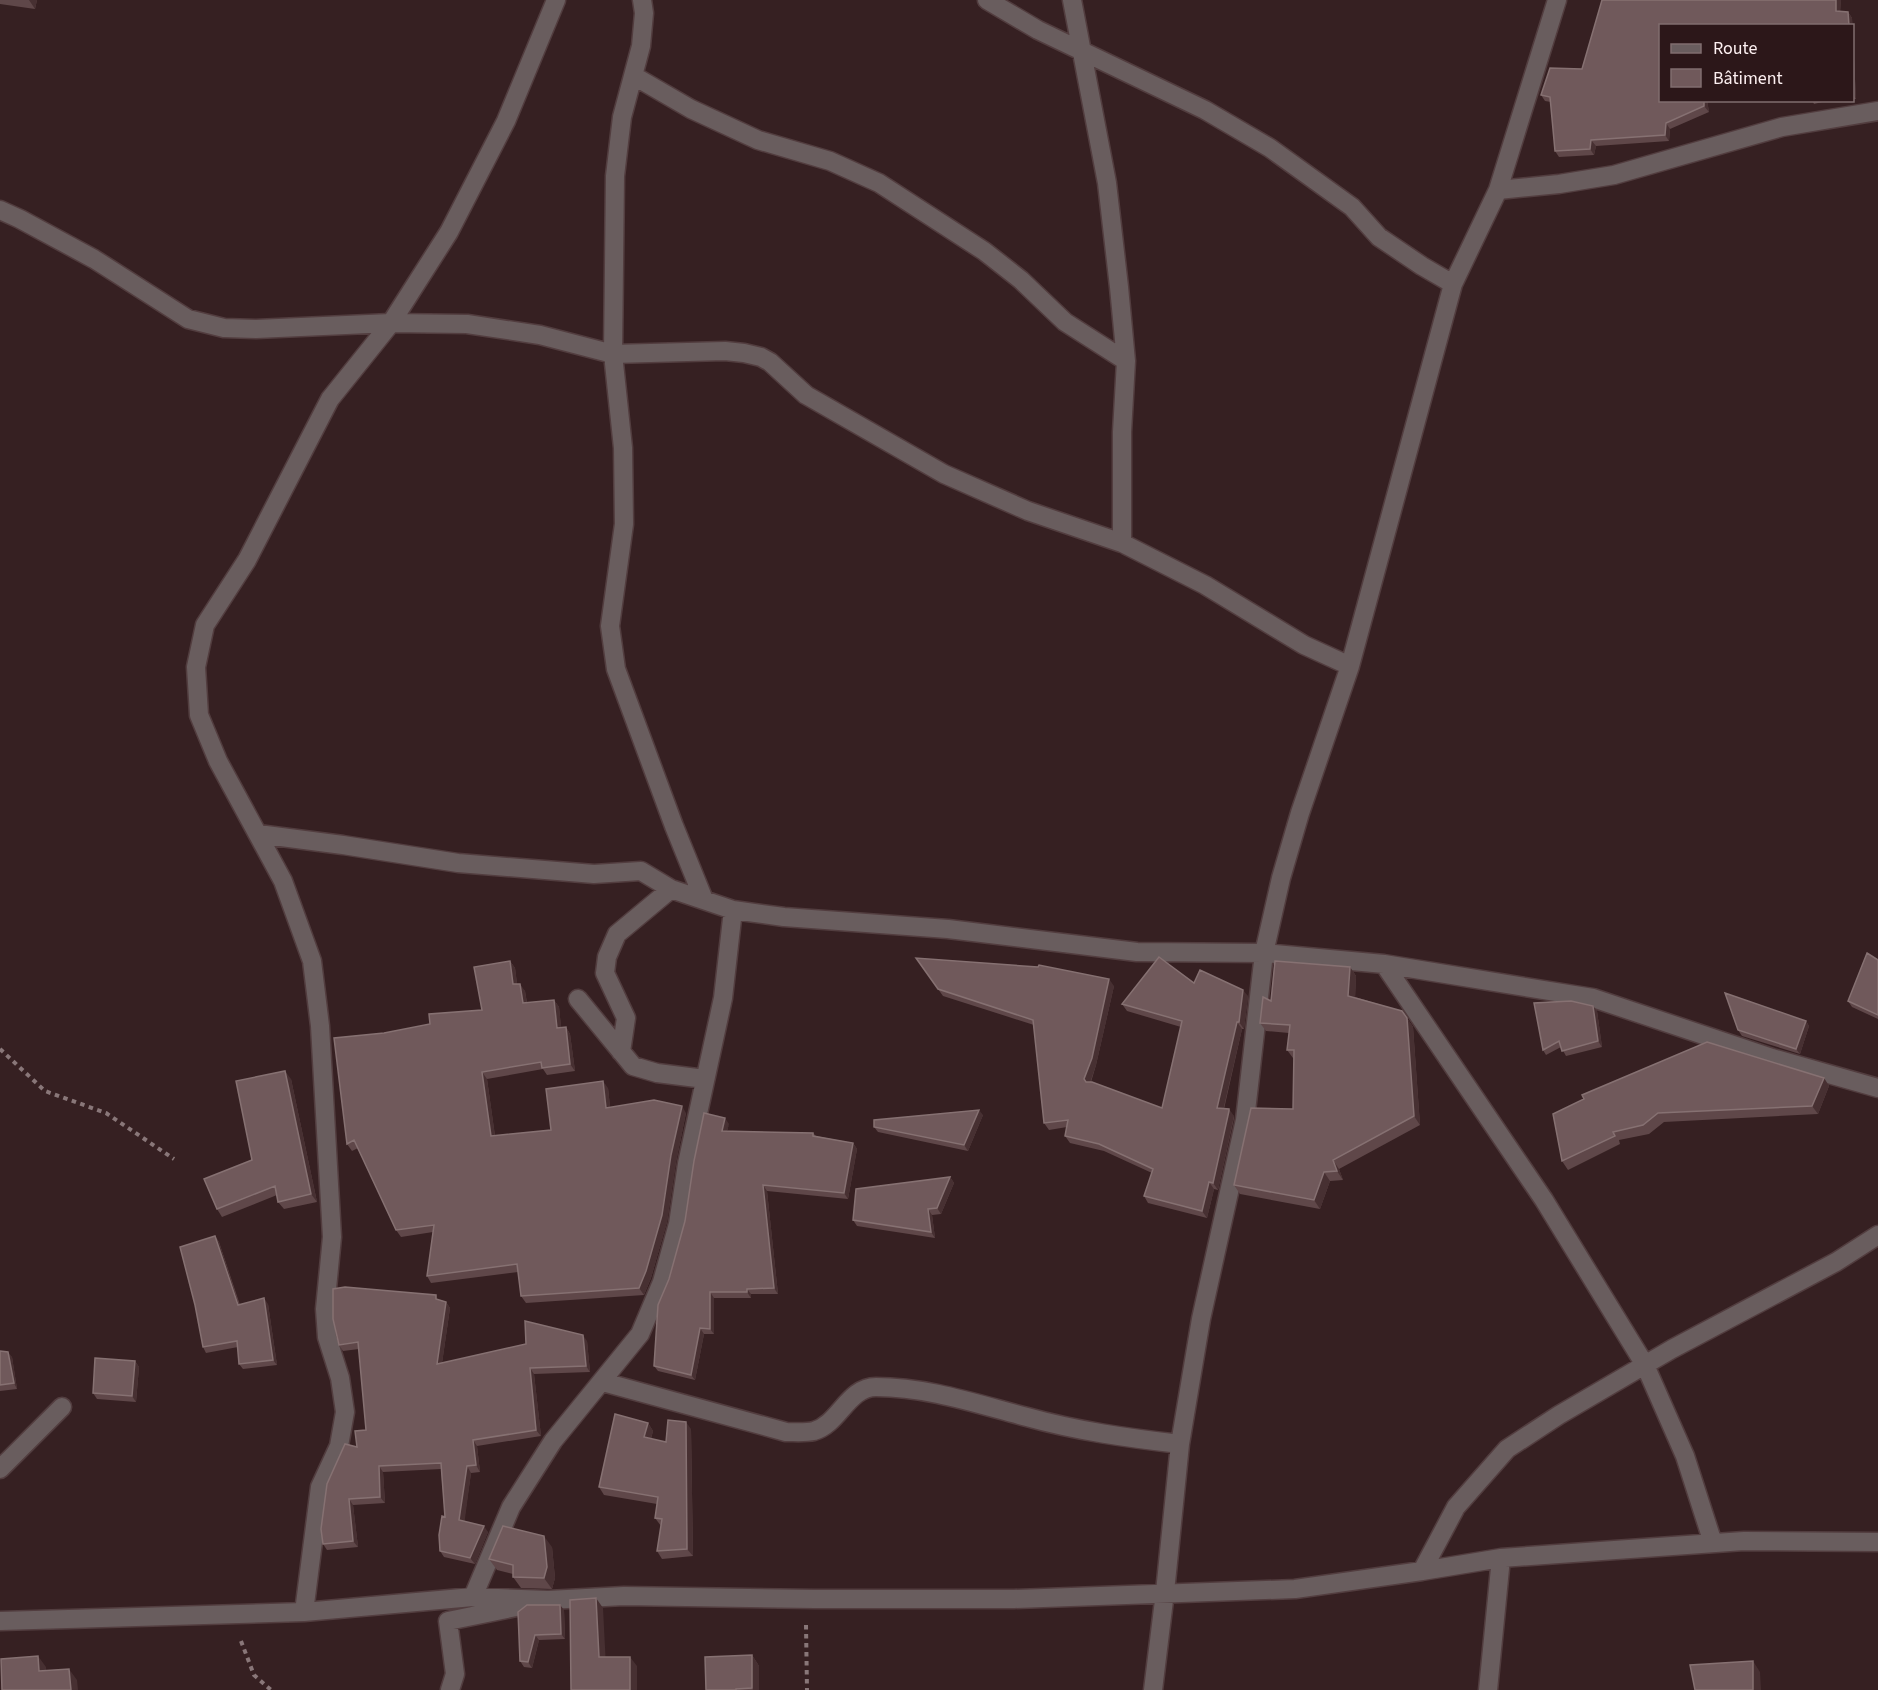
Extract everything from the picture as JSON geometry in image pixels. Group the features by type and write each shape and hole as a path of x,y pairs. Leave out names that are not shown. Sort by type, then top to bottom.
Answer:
{"street":[{"path":"304,1612 320,1487 339,1446 345,1412 340,1377 327,1336 325,1309 332,1237 320,1026 312,961 283,881 218,761 199,714 196,667 205,625 247,560 330,399 391,323 449,232 506,121 556,0"},
{"path":"642,0 644,13 641,46 622,117 615,176 613,354 623,448 624,524 610,626 616,669 704,900"},
{"path":"987,0 1038,30 1205,110 1270,148 1352,207 1379,237 1453,284"},
{"path":"1072,0 1107,183 1126,361 1122,432 1122,543"},
{"path":"1153,1690 1180,1444 1202,1319 1245,1120 1264,953 1281,878 1300,813 1350,666 1453,284 1498,190 1557,0"},
{"path":"634,76 691,109 758,140 830,161 879,183 984,251 1021,280 1065,322 1126,361"},
{"path":"1498,190 1559,184 1614,175 1782,127 1878,111"},
{"path":"0,210 94,259 188,319 224,328 391,323 467,324 540,335 613,354 725,351 744,352 761,357 770,362 806,395 944,474 1028,511 1122,543 1205,585 1304,645 1350,666"},
{"path":"258,834 458,863 594,874 641,871 671,889 733,910 784,916 948,929 1137,952 1264,953 1384,964 1593,998 1772,1058 1878,1088"},
{"path":"621,1052 627,1018 605,974 607,957 617,934 671,889"},
{"path":"473,1596 511,1507 553,1441 640,1334 662,1282 678,1224 687,1164 723,998 733,910"},
{"path":"1384,964 1544,1200 1645,1365 1685,1456 1713,1543"},
{"path":"578,999 633,1066 705,1079"},
{"path":"1422,1571 1456,1507 1507,1449 1559,1414 1836,1262 1878,1235"},
{"path":"603,1382 786,1432 814,1431 832,1421 852,1398 872,1387 914,1389 973,1401 1028,1418 1108,1436 1180,1444"},
{"path":"0,1468 62,1407"},
{"path":"0,1620 304,1612 473,1596 548,1600 624,1596 1014,1599 1295,1589 1501,1558 1744,1541 1878,1542"},
{"path":"1488,1690 1501,1558"},
{"path":"450,1690 455,1674 448,1621 548,1600"}],"path":[{"path":"0,1049 45,1091 106,1113 174,1159"},
{"path":"805,1599 807,1690"},
{"path":"232,1614 254,1675 271,1690"}],"building":[{"path":"1602,0 1836,0 1836,11 1848,12 1849,24 1659,24 1659,102 1704,102 1704,106 1666,123 1665,135 1591,140 1590,149 1555,151 1550,97 1541,95 1550,68 1582,69"},
{"path":"1867,953 1878,960 1878,1015 1848,1001"},
{"path":"1159,957 1194,983 1200,970 1243,990 1239,1022 1237,1022 1217,1108 1229,1109 1229,1111 1213,1183 1209,1182 1202,1211 1144,1196 1153,1169 1099,1144 1065,1136 1068,1120 1044,1123 1033,1020 938,989 916,958 1038,967 1039,965 1109,979 1092,1058 1084,1079 1086,1082 1092,1082 1162,1108 1182,1021 1122,1004"},
{"path":"510,961 513,984 520,984 523,1003 554,1000 557,1028 566,1027 570,1064 542,1068 541,1062 482,1072 491,1136 551,1130 546,1089 603,1081 606,1108 654,1100 682,1106 671,1155 662,1215 639,1288 521,1296 517,1264 427,1276 434,1225 396,1230 354,1140 347,1144 334,1038 384,1033 430,1024 429,1014 482,1010 474,967"},
{"path":"1275,961 1350,967 1348,996 1402,1011 1407,1018 1414,1116 1333,1160 1337,1171 1324,1172 1314,1200 1234,1185 1251,1108 1293,1109 1294,1050 1287,1050 1290,1025 1260,1023 1263,997 1271,1001"},
{"path":"1725,993 1806,1021 1796,1049 1738,1030"},
{"path":"1571,1001 1593,1006 1598,1041 1562,1051 1559,1041 1543,1050 1534,1003"},
{"path":"1707,1042 1824,1078 1812,1106 1658,1113 1643,1125 1613,1132 1615,1136 1562,1161 1553,1114 1584,1099 1582,1095"},
{"path":"285,1071 311,1194 278,1202 275,1186 217,1209 204,1179 252,1160 236,1081"},
{"path":"979,1110 964,1145 874,1127 874,1120"},
{"path":"704,1113 725,1118 722,1131 813,1133 813,1136 853,1143 844,1193 763,1185 774,1288 747,1289 747,1292 710,1292 710,1329 700,1328 691,1375 654,1366 658,1305 669,1279 685,1221"},
{"path":"950,1177 937,1208 928,1209 931,1232 853,1220 856,1189"},
{"path":"215,1236 238,1305 264,1298 273,1360 239,1364 237,1341 203,1347 180,1247"},
{"path":"345,1287 436,1295 436,1299 446,1302 437,1364 526,1344 525,1321 583,1335 586,1366 530,1368 536,1430 473,1440 476,1465 467,1466 459,1520 484,1526 470,1558 440,1551 439,1535 442,1516 445,1517 441,1463 379,1466 380,1497 349,1499 353,1541 323,1544 321,1529 327,1484 345,1444 357,1447 355,1431 366,1430 358,1342 339,1345 333,1319 333,1289"},
{"path":"0,1351 8,1352 14,1383 0,1385"},
{"path":"95,1358 135,1361 132,1396 93,1393"},
{"path":"615,1414 648,1423 644,1437 666,1442 668,1420 686,1422 687,1549 657,1551 662,1519 655,1518 658,1497 599,1487"},
{"path":"503,1526 544,1536 547,1567 544,1578 513,1577 513,1565 489,1559"},
{"path":"596,1598 599,1657 630,1657 630,1690 571,1690 570,1600"},
{"path":"527,1605 560,1605 561,1634 535,1635 528,1662 520,1661 518,1612"},
{"path":"752,1655 752,1688 706,1690 705,1657"},
{"path":"38,1656 39,1671 69,1669 71,1690 2,1690 1,1659"},
{"path":"1753,1661 1753,1690 1695,1690 1690,1665"}]}
